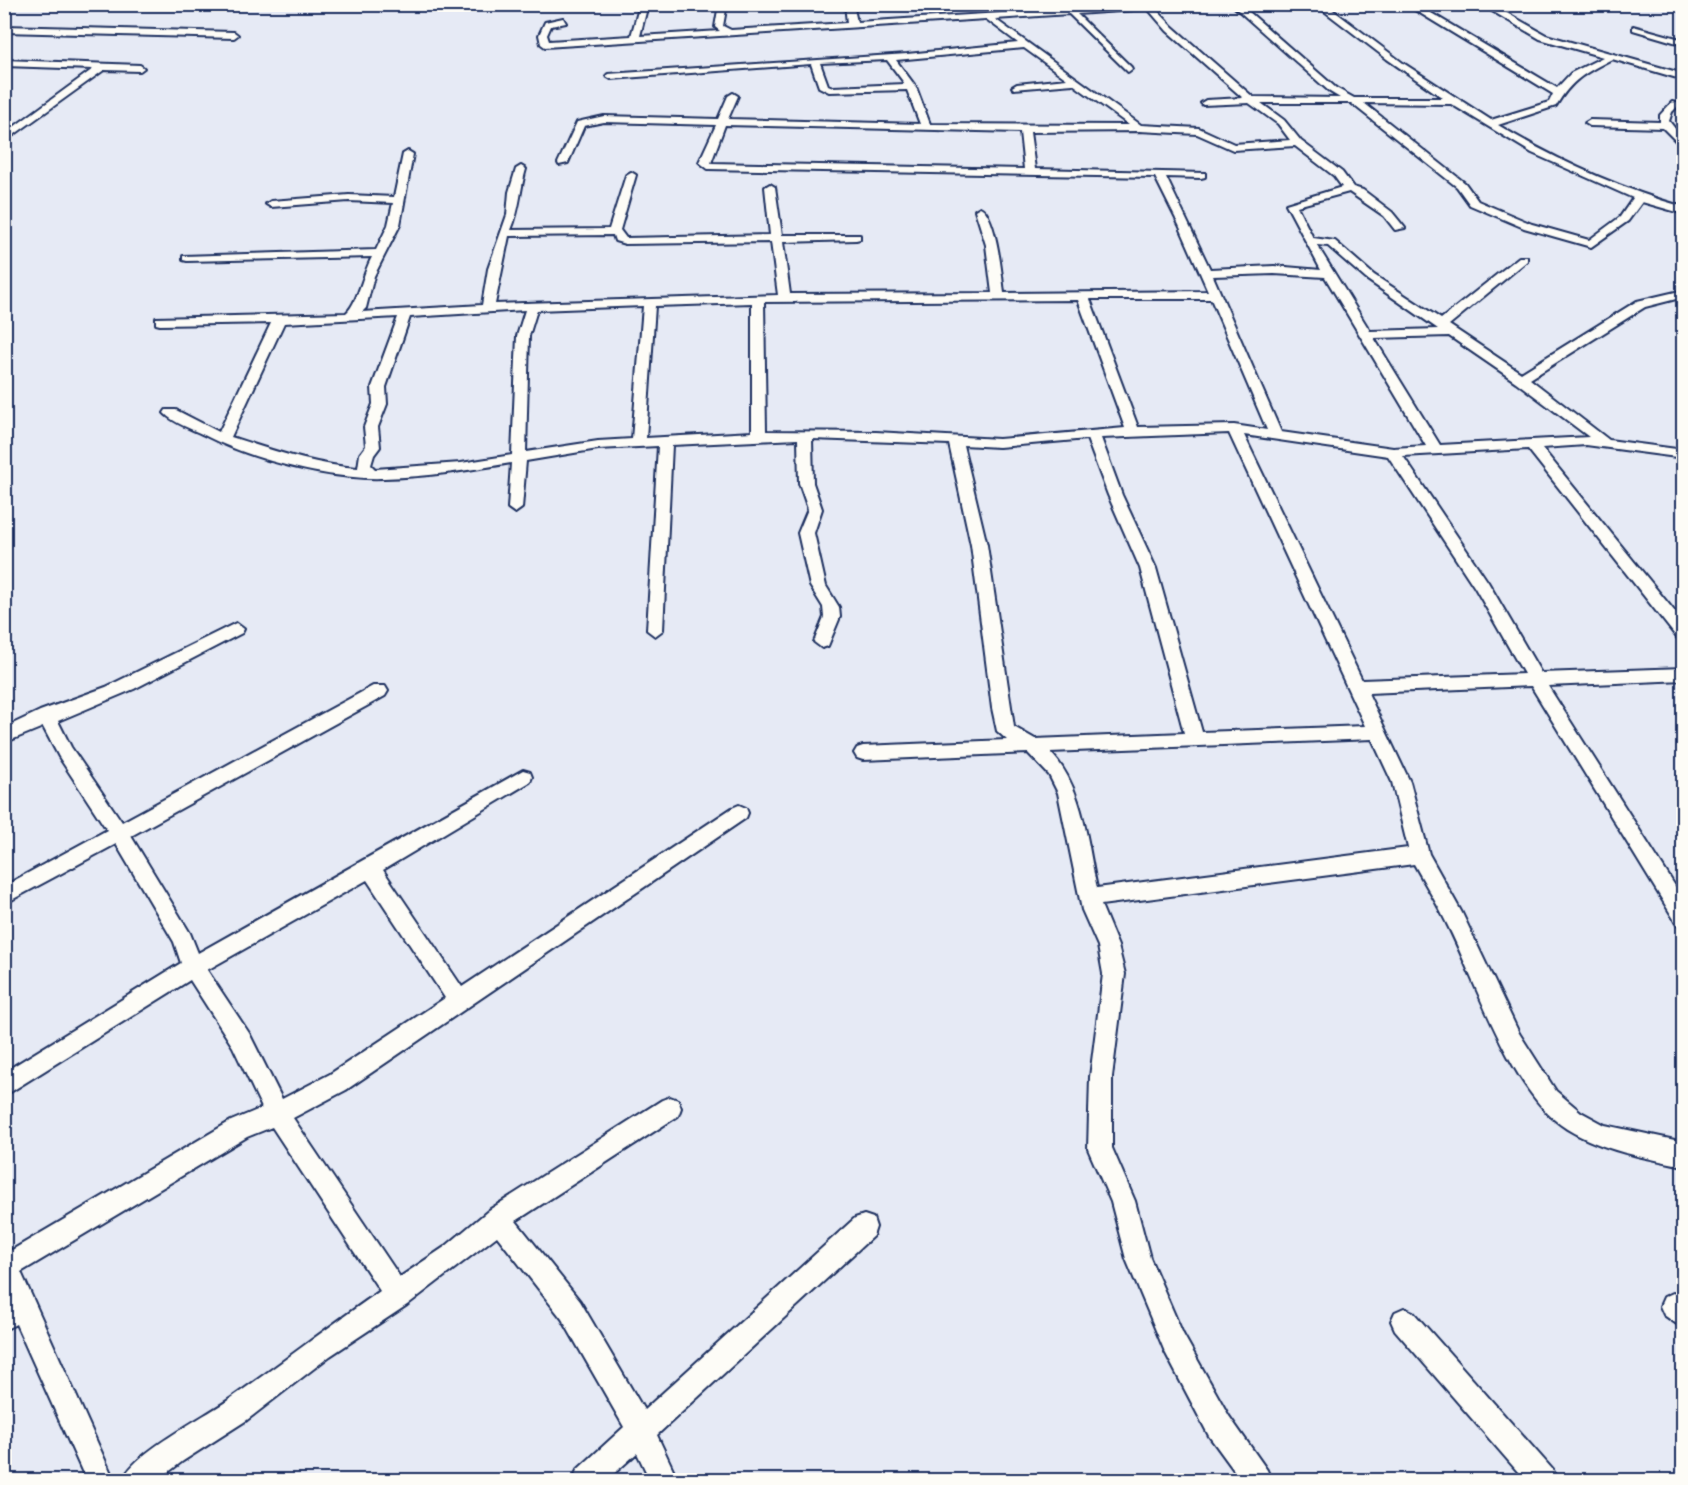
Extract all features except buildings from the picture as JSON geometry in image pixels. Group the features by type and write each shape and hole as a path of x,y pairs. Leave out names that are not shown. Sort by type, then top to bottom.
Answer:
{"street":[{"path":"635,39 644,4"},
{"path":"723,4 718,27 730,33"},
{"path":"849,4 851,22 856,26"},
{"path":"563,21 548,24 543,35 545,44 856,26 940,16 988,18 1196,4"},
{"path":"1235,4 1333,90 1356,102 1461,185 1470,200 1528,226 1578,242 1594,243 1624,219 1638,199"},
{"path":"1319,4 1451,101 1490,124 1574,171 1638,199 1683,211"},
{"path":"1409,4 1558,93"},
{"path":"1484,4 1543,37 1683,77"},
{"path":"1150,8 1170,29 1251,100 1281,122 1297,143 1338,174 1349,189"},
{"path":"1071,12 1128,69"},
{"path":"988,18 1078,81 1139,128"},
{"path":"1636,28 1683,43"},
{"path":"4,29 234,35"},
{"path":"611,76 890,58 1027,45"},
{"path":"1490,124 1553,104 1558,93 1574,75 1611,56"},
{"path":"890,58 911,87 926,126"},
{"path":"815,62 824,87 832,90 911,87"},
{"path":"4,63 140,68"},
{"path":"4,72 19,63"},
{"path":"4,139 102,67"},
{"path":"1017,87 1078,81"},
{"path":"733,96 704,162 708,166 1201,175"},
{"path":"1206,103 1251,100 1451,101"},
{"path":"1675,104 1666,112 1665,125 1683,146"},
{"path":"563,163 583,122 604,119 1025,129 1139,128 1203,132 1214,141 1233,147 1297,143"},
{"path":"1590,123 1665,125"},
{"path":"1025,129 1030,173"},
{"path":"365,312 368,276 394,225 408,154"},
{"path":"488,308 504,233 512,215 514,192 521,169"},
{"path":"614,232 631,175"},
{"path":"1159,175 1216,295 1275,433"},
{"path":"770,187 784,298"},
{"path":"1399,228 1388,214 1359,192 1349,189 1291,204 1309,241 1435,449"},
{"path":"271,204 358,198 399,200"},
{"path":"980,210 992,245 999,297"},
{"path":"504,233 614,232 619,234 619,239 625,241 856,237"},
{"path":"1309,241 1331,243 1370,277 1454,332 1603,441"},
{"path":"187,258 378,253"},
{"path":"1442,324 1523,259"},
{"path":"1206,273 1274,270 1330,274"},
{"path":"1521,380 1641,304 1683,294"},
{"path":"160,321 349,317 365,312 784,298 1216,295"},
{"path":"1083,296 1133,431"},
{"path":"758,299 759,435"},
{"path":"639,441 649,302"},
{"path":"515,508 522,408 520,377 523,336 532,306"},
{"path":"371,473 364,466 367,454 373,447 371,427 380,404 379,387 406,312"},
{"path":"223,439 280,318"},
{"path":"1366,335 1454,332"},
{"path":"171,413 223,439 318,467 404,474 639,441 759,435 876,436 999,443 1133,431 1233,429 1275,433 1393,452 1603,441 1683,454"},
{"path":"1233,429 1401,782 1411,814 1419,855 1455,919 1511,1040 1548,1100 1573,1120 1602,1137 1683,1154"},
{"path":"805,435 805,470 809,500 815,509 806,533 818,586 831,607 832,617 822,642"},
{"path":"1093,436 1115,495 1138,541 1148,568 1195,739"},
{"path":"655,630 665,439"},
{"path":"956,442 958,468 979,545 988,623 1006,731 1032,746 1052,763 1067,793 1074,837 1092,910 1108,946 1114,974 1109,1029 1101,1077 1100,1149 1123,1201 1138,1259 1174,1343 1219,1426 1257,1480"},
{"path":"1531,443 1683,634"},
{"path":"1393,452 1482,586 1536,680 1683,918"},
{"path":"4,736 46,716 110,693 193,648 236,629"},
{"path":"1357,687 1683,674"},
{"path":"4,896 379,692"},
{"path":"46,716 65,752 121,834 183,939 193,967 241,1040 277,1113 398,1296"},
{"path":"863,753 1378,732"},
{"path":"4,1085 193,967 370,868 523,777"},
{"path":"100,1480 13,1312 6,1263 239,1129 277,1113 338,1082 739,813"},
{"path":"1089,898 1303,873 1419,855"},
{"path":"370,868 459,999"},
{"path":"137,1480 173,1451 237,1410 321,1347 455,1255 498,1219 670,1108"},
{"path":"498,1219 535,1258 584,1325 642,1432 664,1480"},
{"path":"587,1480 864,1227"},
{"path":"1404,1321 1543,1480"}]}
